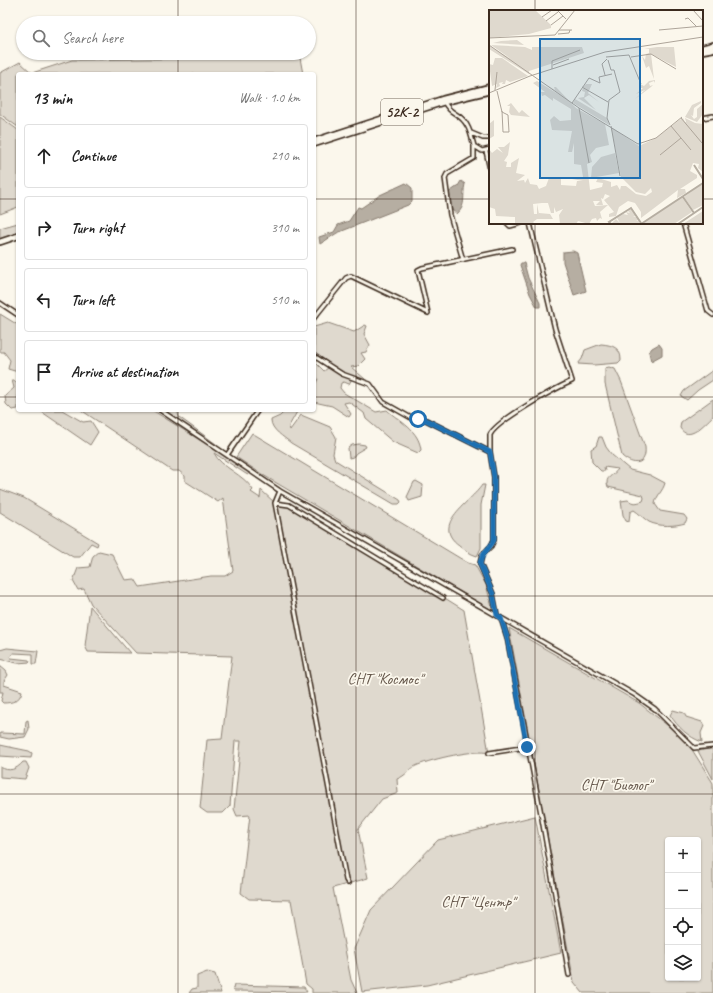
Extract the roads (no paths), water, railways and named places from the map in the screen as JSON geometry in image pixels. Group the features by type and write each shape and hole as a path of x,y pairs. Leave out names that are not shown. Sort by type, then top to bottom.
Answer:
{"main road":[{"path":"703,48 713,46"},
{"path":"703,51 713,49"},
{"name":"52К-2","path":"316,140 443,99 489,87"},
{"name":"52К-2","path":"316,143 444,102 489,91"},
{"path":"0,242 16,237"},
{"path":"0,245 16,240"}],"street":[{"path":"444,102 452,113 461,117 471,133 474,146 474,158 448,174 445,178 450,214 463,260"},
{"path":"703,118 713,116"},
{"path":"471,133 483,138 489,138"},
{"path":"474,146 478,149 486,151 489,150"},
{"path":"486,151 489,165"},
{"path":"508,224 510,226 517,224"},
{"path":"497,615 493,594 480,564 482,555 491,546 494,540 494,477 490,452 490,436 497,425 558,387 572,381 555,329 530,224"},
{"path":"684,224 708,311 713,315"},
{"path":"316,316 348,276 428,313 418,270 512,249"},
{"path":"0,303 16,314"},
{"path":"316,357 342,374 370,384 383,402 413,419 426,420 490,452"},
{"path":"163,412 280,490 635,695 655,709 694,748 713,746"},
{"path":"227,455 257,412"},
{"path":"280,490 275,503 346,880 348,882"},
{"path":"275,503 289,505 443,598"},
{"path":"501,618 507,637 542,819 569,976"},
{"path":"489,753 527,747"}],"park label":[{"name":"СНТ \"Космос\"","path":"385,678"},
{"name":"СНТ \"Биолог\"","path":"616,784"},
{"name":"СНТ \"Центр\"","path":"478,901"}]}
